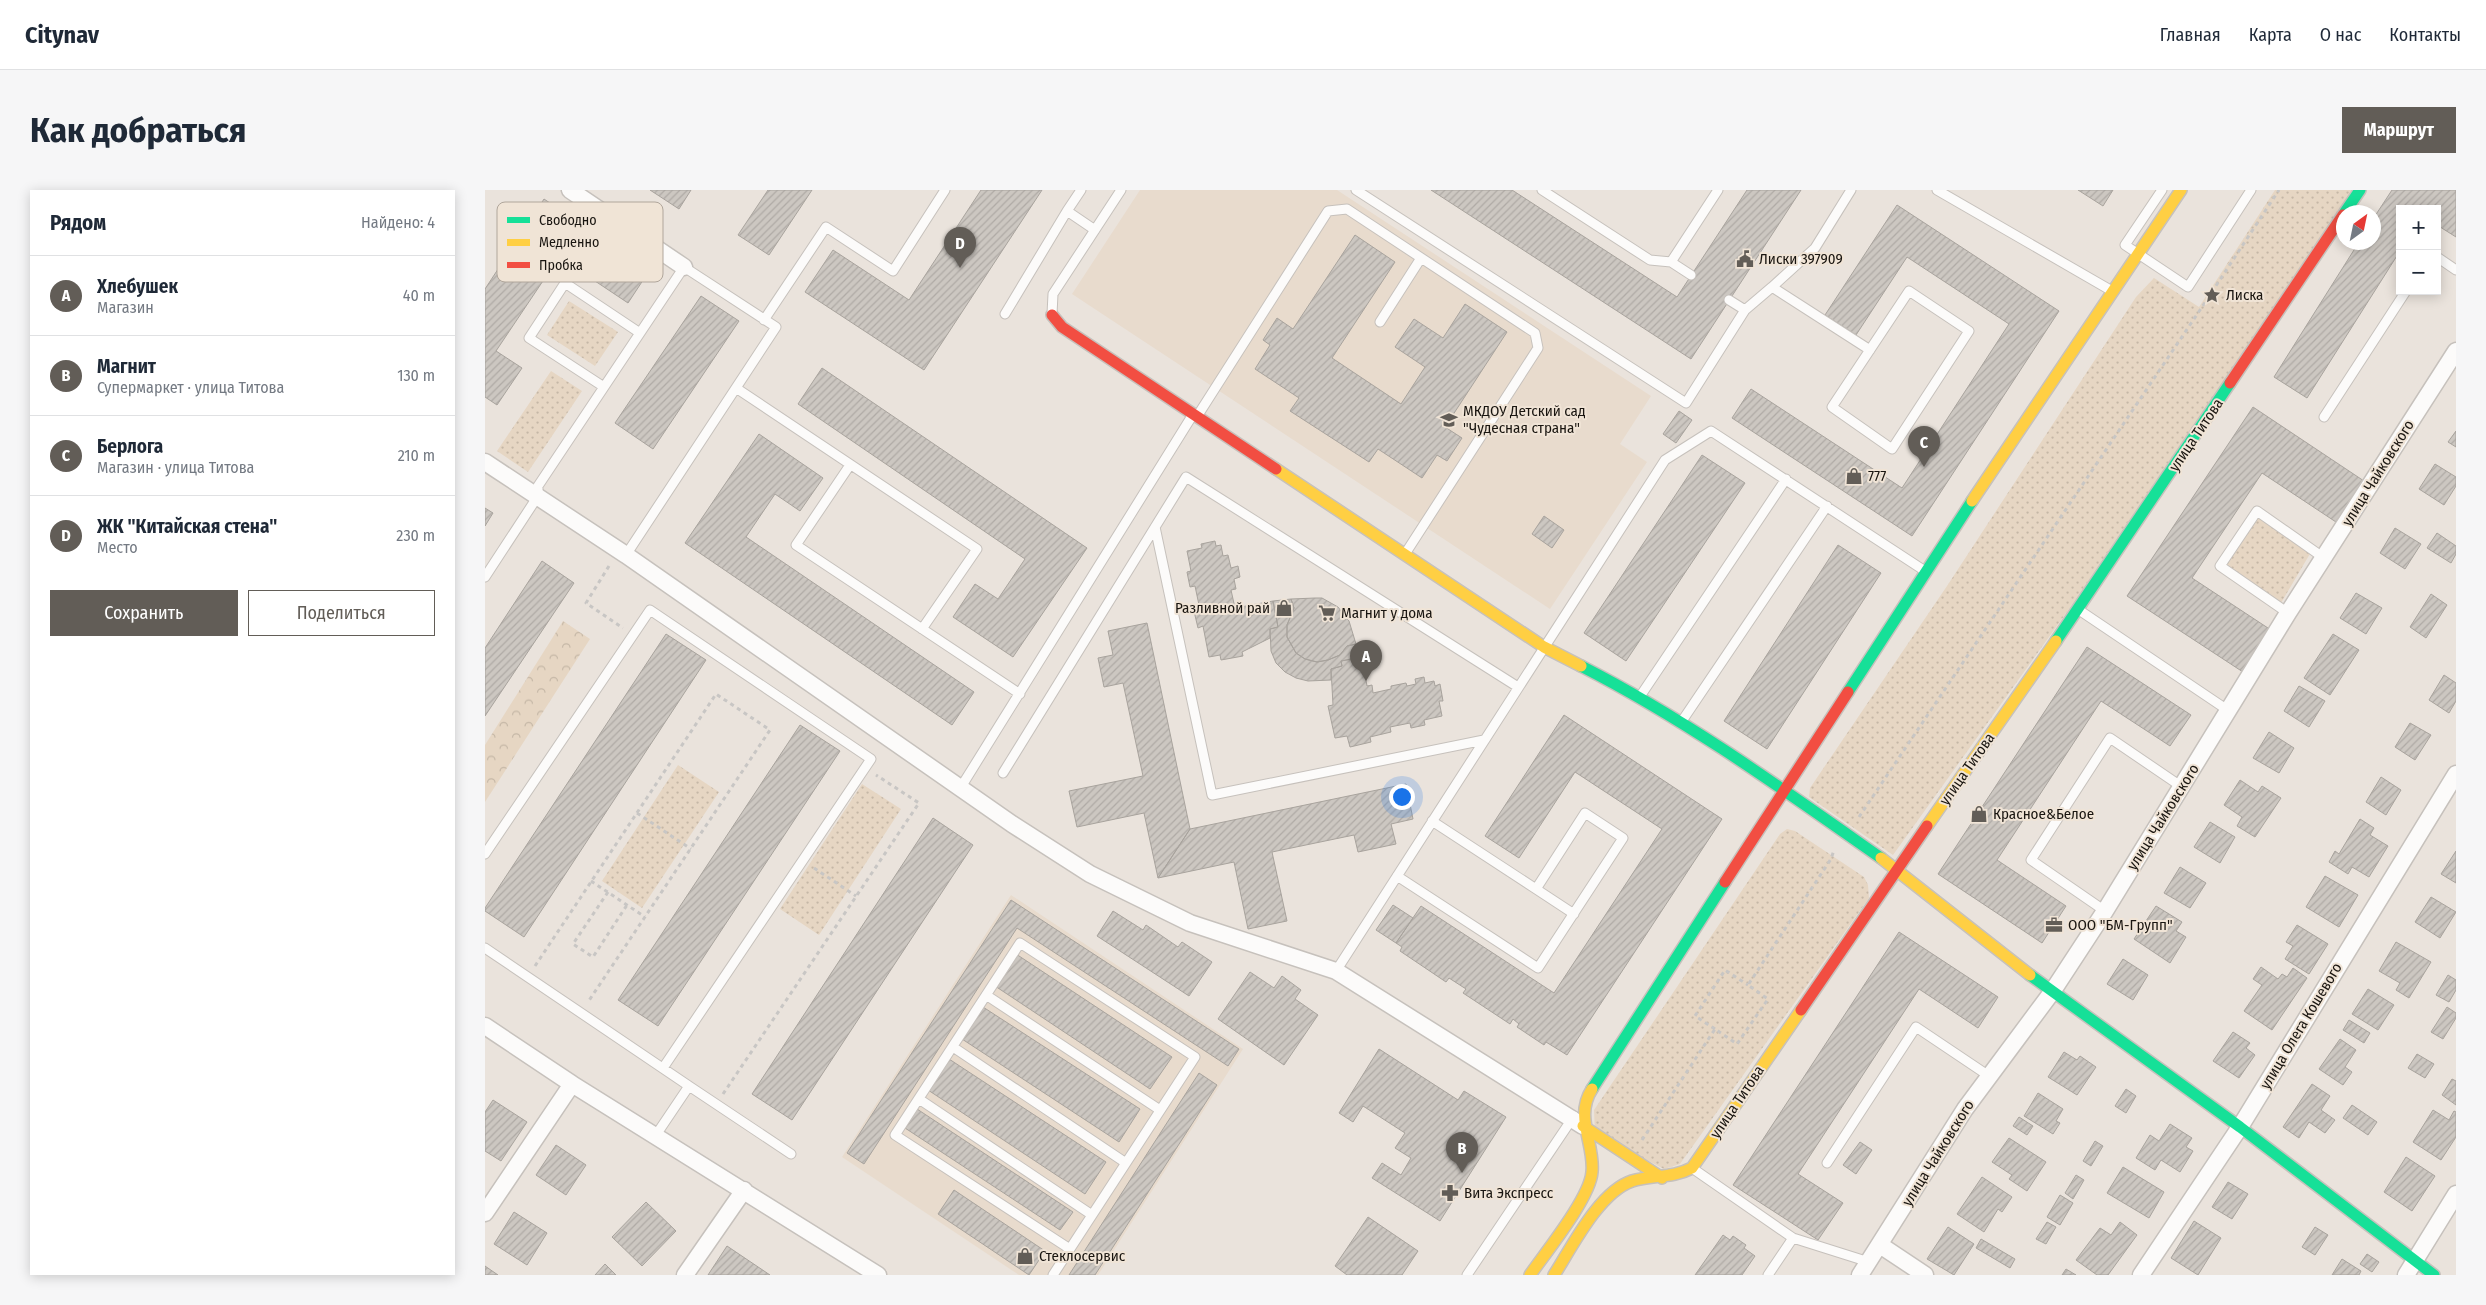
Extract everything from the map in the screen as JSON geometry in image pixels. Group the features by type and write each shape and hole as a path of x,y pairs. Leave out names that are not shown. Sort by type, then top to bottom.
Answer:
{"street":[{"path":"570,190 588,202"},
{"path":"1530,1275 1572,1212 1592,1175 1578,1122 1587,1097 1925,572 2181,190"},
{"name":"улица Титова","path":"2350,205 2360,190"},
{"name":"улица Титова","path":"1692,1168 1897,869 2078,610 2336,226"},
{"path":"663,253 684,267"},
{"path":"1052,315 1062,327 1544,647 1640,696 1784,790 1897,869 2052,992 2240,1127 2410,1268 2434,1275"},
{"name":"улица Чайковского","path":"1864,1268 1965,1109 2052,992 2105,911 2288,613 2456,350"},
{"path":"485,462 623,552 1012,824 1090,874 1190,923 1336,971 1551,1104 1661,1178"},
{"name":"улица Олега Кошевого","path":"2141,1275 2240,1127 2456,774"},
{"path":"485,1026 572,1084 878,1275"},
{"path":"485,1213 572,1084"},
{"path":"1551,1104 1576,1103 1587,1097"},
{"path":"1554,1275 1606,1199 1624,1184 1638,1180 1661,1178 1685,1172 1692,1168"},
{"path":"685,1275 744,1190"},
{"path":"2410,1268 2456,1194"},
{"path":"1880,1245 1925,1275"}],"lane":[{"path":"764,320 826,227 893,271 945,190"},
{"path":"1005,314 1081,190"},
{"path":"1052,315 1053,294 1121,190"},
{"path":"1356,190 1686,403 1745,310 1815,248 1851,190"},
{"path":"1542,190 1650,260 1671,262 1691,276"},
{"path":"1671,262 1718,190"},
{"path":"1937,190 2114,292"},
{"path":"2162,190 2125,245 2139,252 2188,287 2251,190"},
{"path":"961,787 1195,415 1327,211 1347,208 1535,333 1538,348 1405,554"},
{"path":"1067,212 1095,230"},
{"path":"1381,322 1421,258"},
{"path":"2441,260 2456,270"},
{"path":"485,576 538,496 538,486 684,267 776,327 623,552"},
{"path":"604,388 529,338 539,322 565,284 640,333"},
{"path":"1772,287 1870,350"},
{"path":"1909,291 1969,331 1892,449 1832,407 1870,350 1909,291"},
{"path":"2324,417 2403,295"},
{"path":"1729,300 1745,310"},
{"path":"736,388 977,549 922,629"},
{"path":"1336,971 1517,687 1665,460 1711,431 1925,572"},
{"path":"850,465 796,546 1020,694"},
{"path":"1003,773 1186,477 1517,687"},
{"path":"1640,696 1786,479"},
{"path":"1681,723 1827,506"},
{"path":"2288,613 2220,566 2257,512 2324,558"},
{"path":"1155,527 1212,795 1484,740"},
{"path":"485,854 650,610 871,759 663,1068"},
{"path":"2078,610 2229,711"},
{"path":"2105,911 2031,860 2110,738 2182,787"},
{"path":"1397,876 1538,968 1623,838 1585,813 1536,889"},
{"path":"1432,821 1574,914"},
{"path":"1053,1275 1070,1249 1092,1215 1126,1163 1160,1110 1195,1057 1020,943 895,1135 1070,1249"},
{"path":"485,948 791,1154"},
{"path":"986,995 1160,1110"},
{"path":"1827,1163 1915,1027 1989,1076"},
{"path":"953,1047 1126,1163"},
{"path":"656,1135 689,1086"},
{"path":"919,1099 1092,1215"},
{"path":"1467,1275 1578,1122"},
{"path":"1692,1168 1793,1238 1864,1268"},
{"path":"1768,1275 1793,1238"}],"path":[{"path":"1858,817 2279,190"},
{"path":"623,552 586,603 633,634"},
{"path":"527,977 716,694 770,730 581,1013"},
{"path":"716,1104 919,803 865,768"},
{"path":"637,813 691,849"},
{"path":"1748,985 1831,859"},
{"path":"803,861 856,896"},
{"path":"591,881 645,917"},
{"path":"608,892 573,944 580,949 593,957 627,905"},
{"path":"1725,970 1748,985 1768,999 1737,1044 1695,1016 1725,970"},
{"path":"1639,1145 1715,1029"}],"shaded area":[{"name":"МКДОУ Детский сад \"Чудесная страна\"","path":"1140,190 1337,190 1651,396 1620,444 1647,462 1550,609 1072,294"},
{"path":"1011,895 1243,1049 1098,1275 1019,1275 842,1157"}],"green space":[{"path":"2275,190 2353,190 2343,205 2336,205 2336,215 2069,609 1893,855 1809,797 1810,788 1947,586 2136,297 2154,278 2199,307"},
{"path":"569,301 618,332 595,366 547,335"},
{"path":"551,371 582,391 528,472 497,451"},
{"path":"2258,517 2311,552 2281,603 2226,565"},
{"path":"563,621 590,639 485,802 485,745"},
{"path":"678,765 719,792 642,908 602,881"},
{"path":"862,784 901,809 819,935 780,909"},
{"path":"1787,829 1795,831 1864,877 1868,885 1869,898 1680,1164 1664,1169 1595,1133 1594,1110 1780,834"}],"building":[{"path":"650,190 691,190 679,209"},
{"path":"768,190 812,190 769,255 738,235"},
{"path":"981,190 1042,190 924,370 805,292 833,250 909,300"},
{"path":"1431,190 1512,190 1677,297 1747,190 1801,190 1691,359"},
{"path":"2078,190 2113,190 2103,206"},
{"path":"2392,190 2456,190 2456,237 2441,228 2441,205 2396,205 2396,257 2307,398 2274,377 2354,250 2381,250 2381,207"},
{"path":"1897,205 2059,311 1912,536 1732,418 1751,389 1902,488 2009,324 1907,257 1856,335 1825,315"},
{"path":"1355,235 1395,262 1332,358 1401,404 1425,367 1395,347 1414,319 1443,338 1465,304 1507,332 1445,427 1462,438 1447,461 1437,455 1422,478 1378,449 1369,462 1290,411 1299,398 1255,369 1270,345 1263,340 1277,318 1293,329"},
{"path":"497,271 497,282 542,282 496,351 522,368 497,405 485,397 485,289"},
{"path":"596,282 642,282 628,303"},
{"path":"701,296 739,321 653,449 615,423"},
{"path":"822,368 1087,548 1013,657 953,617 975,584 998,599 1025,559 798,404"},
{"path":"2253,407 2367,483 2339,524 2262,473 2192,578 2271,630 2243,672 2127,596"},
{"path":"1679,411 1692,420 1676,443 1663,434"},
{"path":"2456,431 2456,447 2448,442"},
{"path":"759,434 823,478 800,511 775,494 746,537 974,692 952,725 685,543"},
{"path":"1702,455 1745,483 1626,661 1584,633"},
{"path":"2435,464 2456,477 2456,486 2444,505 2419,489"},
{"path":"485,508 493,513 485,526"},
{"path":"1544,516 1564,530 1552,548 1532,534"},
{"path":"2395,528 2421,544 2405,569 2380,553"},
{"path":"2437,533 2456,546 2456,554 2451,563 2427,548"},
{"path":"1215,541 1216,546 1221,545 1223,556 1228,555 1231,568 1238,566 1240,577 1234,579 1236,589 1231,590 1235,608 1273,601 1278,627 1270,629 1270,638 1242,652 1243,656 1221,660 1220,655 1209,657 1203,626 1198,628 1193,607 1199,605 1195,586 1190,587 1187,572 1191,571 1187,551 1202,548 1201,544"},
{"path":"1838,545 1881,573 1767,749 1724,721"},
{"path":"542,561 574,583 485,716 485,648"},
{"path":"2356,593 2382,608 2366,634 2340,618"},
{"path":"2431,594 2447,605 2426,638 2410,627"},
{"path":"1322,598 1338,607 1349,621 1356,644 1347,646 1340,655 1317,662 1305,659 1296,653 1287,637 1287,625 1294,608 1291,599"},
{"path":"1291,599 1294,608 1287,625 1287,637 1296,653 1305,659 1317,662 1340,655 1347,646 1356,644 1362,657 1341,661 1342,666 1331,669 1331,680 1308,681 1296,678 1285,672 1276,663 1271,651 1270,629 1278,627 1273,601"},
{"path":"1147,623 1190,829 1158,878 1144,813 1077,827 1069,791 1143,776 1123,683 1104,687 1098,658 1113,655 1108,631"},
{"path":"666,634 706,660 524,937 485,911 485,908"},
{"path":"2333,634 2359,650 2330,695 2304,678"},
{"path":"2087,647 2191,715 2170,746 2101,701 1997,860 2066,906 2042,943 1938,874"},
{"path":"1362,657 1367,686 1372,685 1373,693 1391,689 1391,686 1406,683 1407,686 1416,684 1415,679 1424,677 1425,683 1434,681 1435,686 1440,684 1443,701 1439,701 1442,716 1424,720 1425,725 1411,728 1410,723 1390,727 1391,732 1370,737 1371,742 1350,747 1347,736 1335,738 1328,706 1333,705 1331,669 1342,666 1341,661"},
{"path":"2444,675 2456,683 2456,701 2449,713 2429,700"},
{"path":"2299,686 2325,701 2309,727 2284,711"},
{"path":"1564,715 1722,819 1567,1055 1546,1042 1544,1045 1517,1027 1519,1024 1513,1019 1510,1024 1463,993 1466,989 1449,978 1446,982 1400,951 1402,947 1396,943 1421,906 1554,993 1662,829 1575,772 1519,858 1485,836"},
{"path":"2410,723 2431,735 2415,760 2395,747"},
{"path":"800,725 840,751 658,1026 618,1000"},
{"path":"2269,732 2294,748 2279,773 2253,758"},
{"path":"2381,777 2401,790 2386,815 2366,802"},
{"path":"2240,780 2258,792 2262,786 2281,798 2255,837 2237,826 2242,817 2224,805"},
{"path":"1406,784 1413,819 1391,824 1396,844 1358,852 1354,835 1272,852 1287,921 1248,929 1234,862 1158,878 1190,829"},
{"path":"933,818 973,845 792,1120 752,1094"},
{"path":"2360,819 2374,828 2370,835 2388,846 2369,877 2352,867 2348,874 2329,862 2335,851 2339,854"},
{"path":"2210,822 2235,837 2220,863 2194,847"},
{"path":"2456,851 2456,883 2441,874"},
{"path":"2180,867 2206,883 2190,908 2164,893"},
{"path":"2325,876 2358,895 2339,927 2306,907"},
{"path":"2431,897 2456,912 2440,938 2415,922"},
{"path":"1011,900 1239,1049 1228,1066 1017,928 864,1164 847,1153"},
{"path":"1393,905 1413,918 1396,943 1376,930"},
{"path":"2156,906 2182,922 2176,931 2186,937 2170,963 2134,939"},
{"path":"1113,911 1143,930 1146,925 1178,947 1182,942 1212,962 1189,996 1097,936"},
{"path":"2297,925 2328,944 2309,974 2285,959 2293,946 2286,942"},
{"path":"1899,932 1998,997 1978,1028 1919,989 1798,1174 1843,1203 1818,1240 1733,1185"},
{"path":"2396,942 2431,962 2409,998 2396,990 2400,983 2379,971"},
{"path":"1016,954 1172,1057 1150,1089 995,986"},
{"path":"2123,959 2148,975 2133,1000 2107,984"},
{"path":"2261,967 2278,979 2282,974 2287,977 2293,968 2307,978 2272,1030 2244,1011 2262,985 2253,979"},
{"path":"1250,972 1274,988 1282,976 1301,990 1295,999 1318,1015 1284,1065 1218,1019"},
{"path":"2448,975 2456,980 2456,990 2449,1002 2436,995"},
{"path":"2368,989 2394,1005 2378,1030 2352,1014"},
{"path":"983,1007 1140,1109 1119,1142 962,1039"},
{"path":"2447,1007 2456,1013 2456,1018 2443,1039 2431,1032"},
{"path":"2349,1020 2370,1033 2364,1043 2343,1030"},
{"path":"2233,1032 2250,1043 2246,1048 2255,1055 2239,1078 2213,1061"},
{"path":"2340,1039 2356,1050 2345,1067 2352,1072 2343,1085 2319,1069"},
{"path":"1379,1049 1458,1100 1464,1091 1506,1117 1440,1221 1372,1178 1382,1163 1401,1175 1411,1158 1395,1148 1405,1133 1363,1106 1353,1122 1339,1113"},
{"path":"2064,1052 2077,1060 2080,1056 2096,1067 2077,1095 2048,1077"},
{"path":"2417,1054 2434,1064 2425,1078 2408,1068"},
{"path":"949,1059 1106,1162 1085,1194 928,1090"},
{"path":"1199,1073 1217,1085 1095,1275 1069,1275"},
{"path":"2452,1079 2456,1081 2456,1105 2442,1095"},
{"path":"2312,1084 2330,1096 2321,1110 2335,1120 2325,1133 2309,1122 2299,1138 2283,1127"},
{"path":"2126,1089 2136,1096 2126,1113 2115,1106"},
{"path":"2038,1093 2063,1109 2056,1121 2060,1123 2053,1134 2024,1116"},
{"path":"493,1100 527,1122 501,1161 485,1151 485,1112"},
{"path":"2352,1105 2377,1122 2368,1135 2343,1118"},
{"path":"917,1109 1073,1212 1060,1230 905,1128"},
{"path":"2433,1110 2449,1120 2454,1111 2456,1112 2456,1137 2441,1160 2413,1142"},
{"path":"2019,1117 2033,1126 2027,1135 2013,1126"},
{"path":"2170,1124 2192,1138 2186,1147 2193,1151 2180,1172 2161,1160 2155,1170 2136,1158 2150,1135 2159,1141"},
{"path":"2009,1138 2046,1162 2027,1191 2009,1179 2012,1175 1992,1162"},
{"path":"2095,1141 2103,1146 2091,1166 2083,1161"},
{"path":"1860,1142 1872,1150 1856,1174 1843,1165"},
{"path":"556,1145 586,1165 566,1195 536,1175"},
{"path":"2406,1157 2435,1176 2412,1211 2384,1192"},
{"path":"2123,1167 2164,1192 2149,1218 2107,1193"},
{"path":"2076,1175 2084,1180 2073,1199 2065,1193"},
{"path":"1982,1177 2012,1197 2002,1212 1998,1209 1984,1232 1957,1214"},
{"path":"2228,1182 2248,1194 2232,1219 2212,1207"},
{"path":"954,1190 1045,1251 1029,1275 938,1214"},
{"path":"2060,1195 2073,1203 2060,1225 2047,1217"},
{"path":"646,1202 676,1231 642,1266 612,1237"},
{"path":"514,1212 547,1233 527,1265 494,1244"},
{"path":"1368,1217 1418,1251 1402,1275 1347,1275 1335,1266"},
{"path":"2194,1221 2221,1238 2198,1275 2171,1258"},
{"path":"2047,1222 2056,1227 2046,1244 2036,1239"},
{"path":"2120,1222 2137,1235 2108,1275 2097,1275 2076,1260 2100,1228 2111,1235"},
{"path":"1948,1227 1974,1244 1954,1275 1927,1259"},
{"path":"2315,1227 2328,1235 2315,1255 2302,1247"},
{"path":"1723,1235 1730,1240 1733,1236 1746,1245 1744,1248 1755,1256 1742,1275 1695,1275"},
{"path":"1981,1239 2015,1259 2010,1268 1976,1248"},
{"path":"727,1246 770,1275 708,1275"},
{"path":"2367,1254 2379,1262 2372,1272 2360,1264"},
{"path":"2342,1259 2361,1271 2359,1275 2332,1275"},
{"path":"605,1264 616,1275 595,1275"},
{"path":"485,1266 498,1275 485,1275"},
{"path":"2066,1269 2076,1275 2062,1275"}],"traffic: fast":[{"path":"2350,205 2360,190"},
{"path":"2056,641 2230,383"},
{"path":"1848,692 1972,501"},
{"path":"1581,666 1659,709 1697,733 1881,858"},
{"path":"1592,1089 1725,882"},
{"path":"2030,975 2240,1127 2434,1275"}],"traffic: slow":[{"path":"1972,501 2181,190"},
{"path":"1276,469 1544,647 1581,666"},
{"path":"1927,826 2056,641"},
{"path":"1881,858 2030,975"},
{"path":"1554,1275 1587,1222 1608,1196 1632,1181 1670,1175 1692,1168 1801,1010"},
{"path":"1530,1275 1576,1210 1589,1183 1592,1162 1586,1130 1585,1110 1587,1099 1592,1089"},
{"path":"1583,1126 1662,1178"}],"traffic: jam":[{"path":"2230,383 2336,225"},
{"path":"1052,315 1062,327 1276,469"},
{"path":"1725,882 1848,692"},
{"path":"1801,1010 1927,826"}],"place":[{"name":"Лиски 397909","path":"1745,259"},
{"name":"ЖК \"Китайская стена\"","path":"960,268"},
{"name":"Лиска","path":"2212,295"},
{"name":"МКДОУ Детский сад \"Чудесная страна\"","path":"1449,420"},
{"name":"Берлога","path":"1924,467"},
{"name":"777","path":"1854,476"},
{"name":"Разливной рай","path":"1284,608"},
{"name":"Магнит у дома","path":"1327,613"},
{"name":"Хлебушек","path":"1366,681"},
{"name":"Красное&Белое","path":"1979,814"},
{"name":"ООО \"БМ-Групп\"","path":"2054,925"},
{"name":"Магнит","path":"1462,1173"},
{"name":"Вита Экспресс","path":"1450,1193"},
{"name":"Стеклосервис","path":"1025,1256"}]}
